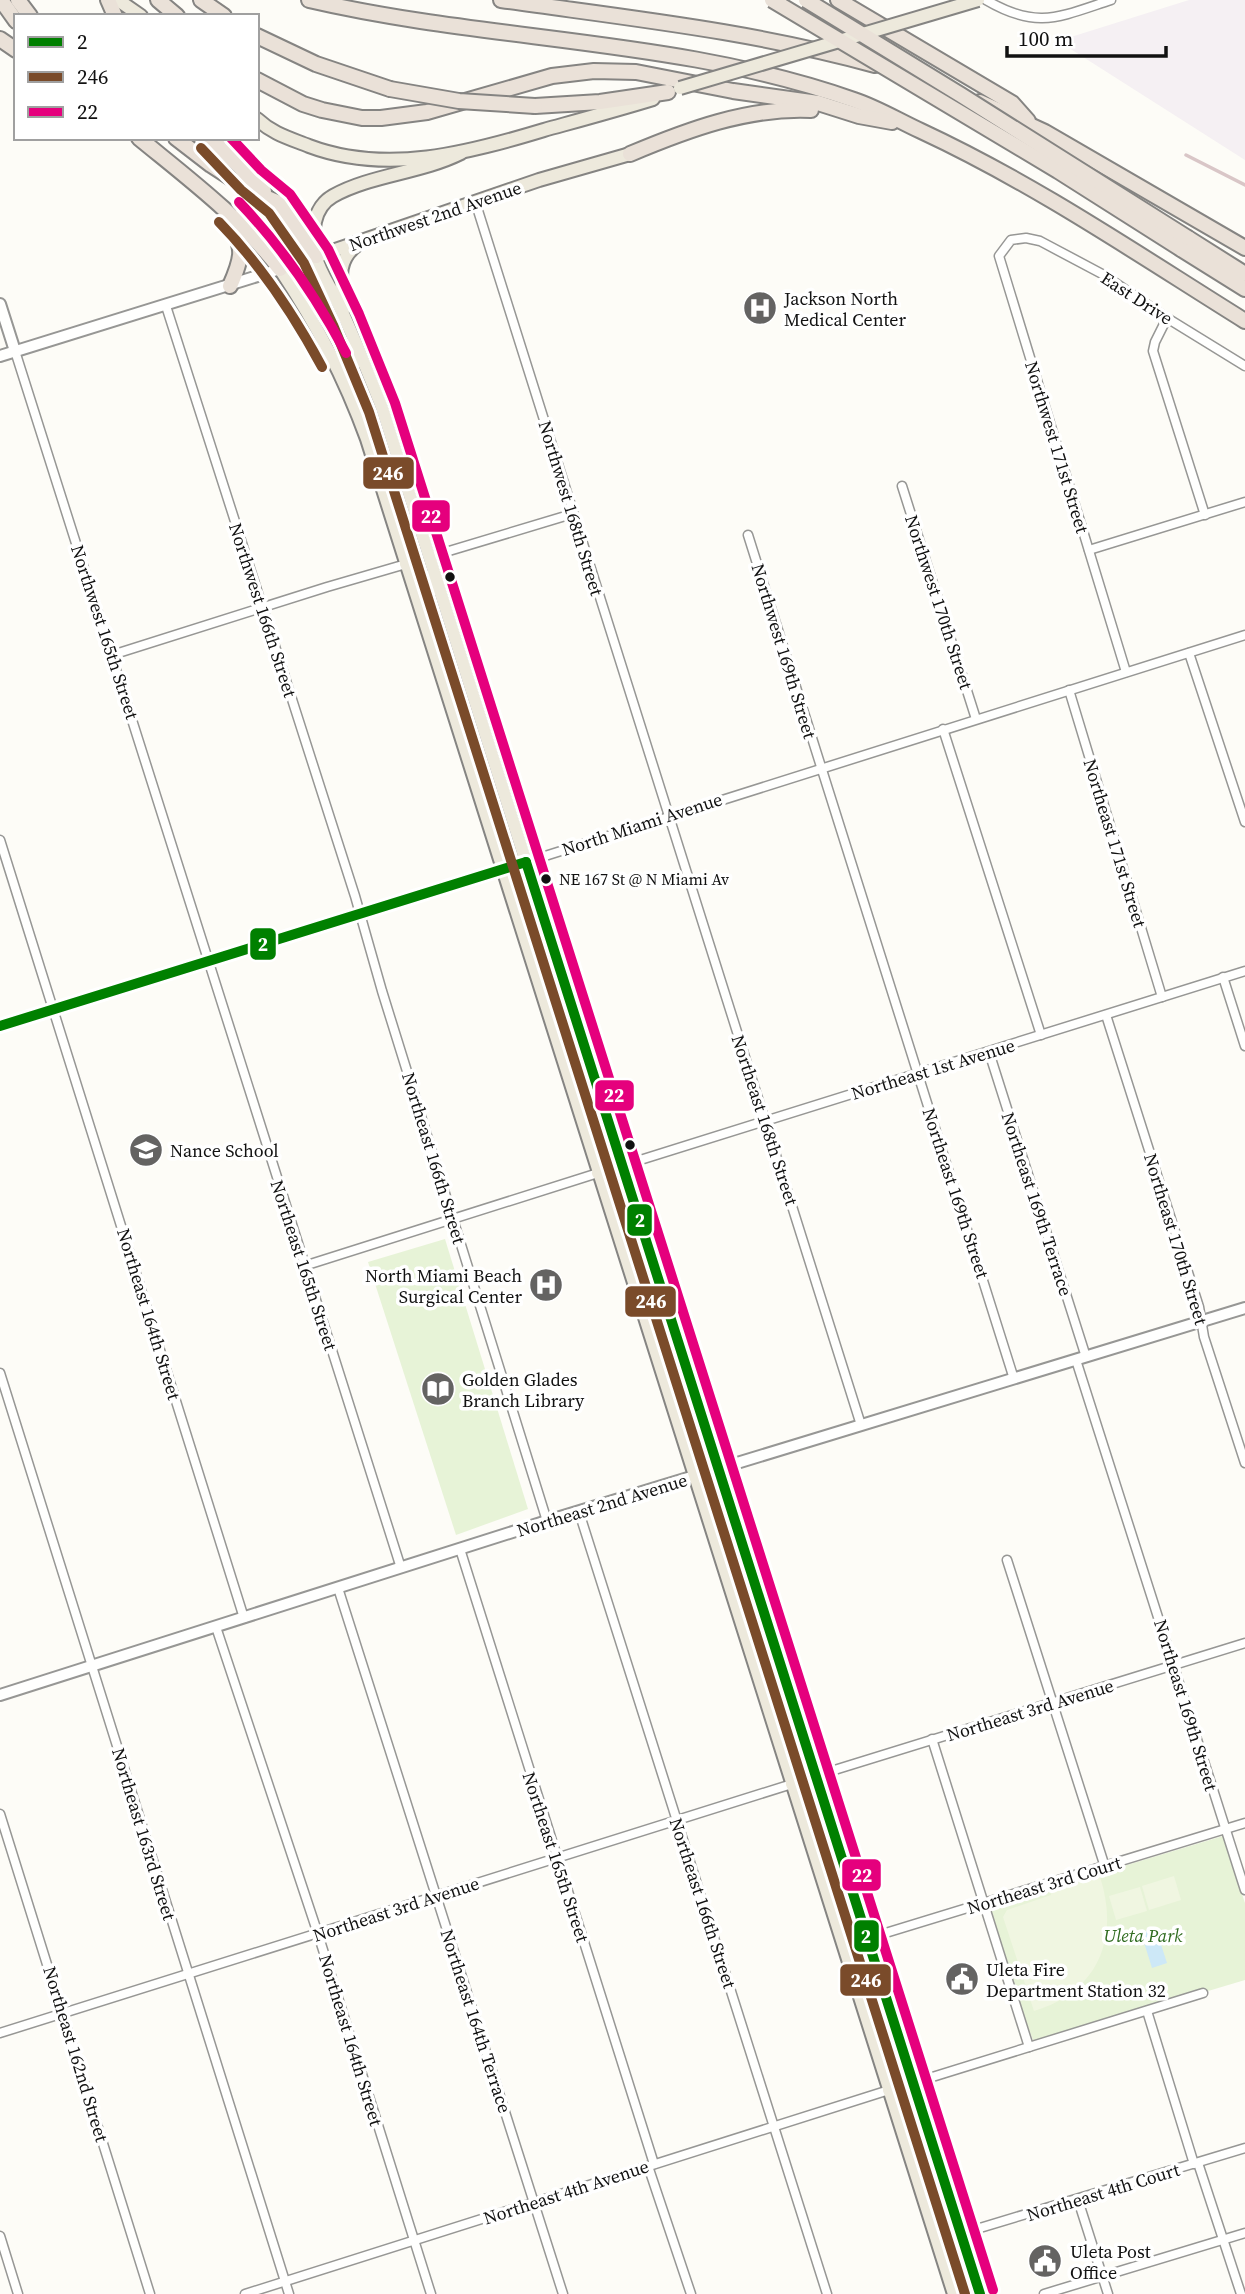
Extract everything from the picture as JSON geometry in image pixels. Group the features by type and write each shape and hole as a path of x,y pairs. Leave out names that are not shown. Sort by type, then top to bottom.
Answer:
{"highway":[{"path":"1,0 14,18"},
{"path":"158,0 175,14"},
{"path":"201,0 221,14"},
{"path":"309,0 374,14 642,52 751,71 856,100 1027,185 1245,321"},
{"path":"500,0 696,26 789,42 930,82 1031,125 1245,248"},
{"path":"772,0 1058,171 1245,275"},
{"path":"806,0 961,94 1184,243 1245,289"},
{"path":"838,0 1013,103 1031,125"},
{"path":"259,37 316,64 390,89 459,101 535,106 600,102 674,90"},
{"path":"259,83 322,110 362,118 381,118 427,112 552,76 594,71 625,71 818,103 859,117 907,125"},
{"path":"630,154 741,115 776,110 829,108"},
{"path":"141,140 229,212 260,243 280,269"},
{"path":"179,140 251,191 279,203"},
{"path":"213,140 251,180 279,203 316,256"},
{"path":"229,212 296,249 316,256"},
{"path":"229,212 242,256 230,286"}],"main road":[{"path":"118,0 138,14"},
{"path":"259,121 275,134 342,157 394,160 461,153 639,103 674,90 978,0"},
{"path":"461,153 445,161 344,191 328,200 316,217 316,256 346,319 382,407 980,2294"},
{"name":"Northwest 2nd Avenue","path":"280,269 475,201 630,154"},
{"path":"346,319 341,273 343,262 348,252 363,241"},
{"path":"280,269 308,294 372,384"},
{"path":"280,269 312,317 353,401 954,2294"},
{"path":"406,564 440,591"},
{"path":"588,1142 606,1160 621,1166"},
{"path":"598,1173 614,1181 634,1204"},
{"path":"778,1738 802,1772 815,1776"},
{"path":"792,1784 806,1790 827,1813"},
{"path":"875,2048 898,2076 913,2083"},
{"path":"889,2090 903,2095 923,2115"}],"street":[{"path":"986,0 1006,12 1027,19 1050,19 1111,0"},
{"name":"Northwest 168th Street","path":"475,201 669,815"},
{"name":"East Drive","path":"1026,238 1040,242 1104,275 1245,366"},
{"name":"Northwest 171st Street","path":"1026,238 1011,240 999,256 1126,672"},
{"name":"Northwest 2nd Avenue","path":"0,356 280,269"},
{"name":"Northwest 165th Street","path":"0,304 208,961"},
{"name":"Northwest 166th Street","path":"166,306 359,914"},
{"path":"1167,318 1153,351 1205,515"},
{"name":"Northwest 170th Street","path":"902,486 976,719"},
{"path":"1089,550 1245,502"},
{"path":"429,557 572,514"},
{"name":"Northwest 169th Street","path":"748,535 820,768"},
{"path":"112,655 406,564"},
{"name":"North Miami Avenue","path":"0,1026 1245,635"},
{"path":"1189,653 1245,822"},
{"name":"Northeast 171st Street","path":"1069,690 1162,997"},
{"path":"943,729 1041,1035"},
{"name":"Northeast 169th Street","path":"820,768 1014,1379"},
{"name":"Northeast 168th Street","path":"669,815 861,1425"},
{"name":"Northeast 164th Street","path":"0,840 244,1618"},
{"name":"Northeast 166th Street","path":"359,914 547,1521"},
{"name":"Northeast 165th Street","path":"208,961 401,1568"},
{"name":"Northeast 1st Avenue","path":"621,1166 1245,971"},
{"path":"1223,978 1245,1046"},
{"name":"Northeast 170th Street","path":"1106,1015 1199,1307 1204,1337 1245,1463"},
{"name":"Northeast 169th Terrace","path":"989,1052 1081,1358"},
{"path":"304,1266 598,1173"},
{"name":"Northeast 2nd Avenue","path":"0,1695 547,1521 1245,1308"},
{"name":"Northeast 169th Street","path":"1081,1358 1245,1890"},
{"name":"Northeast 163rd Street","path":"0,1373 289,2294"},
{"name":"Northeast 166th Street","path":"579,1512 827,2294"},
{"name":"Northeast 165th Street","path":"460,1549 691,2294"},
{"path":"1007,1560 1105,1867"},
{"name":"Northeast 164th Terrace","path":"338,1588 563,2294"},
{"name":"Northeast 164th Street","path":"216,1627 318,1934 431,2294"},
{"name":"Northeast 3rd Avenue","path":"815,1776 1245,1643"},
{"path":"932,1740 1029,2047"},
{"name":"Northeast 3rd Avenue","path":"0,2033 792,1784"},
{"name":"Northeast 162nd Street","path":"0,1814 150,2294"},
{"name":"Northeast 3rd Court","path":"843,1946 1245,1823"},
{"path":"913,2083 1203,1993"},
{"path":"1147,2011 1241,2294"},
{"name":"Northeast 4th Avenue","path":"244,2294 889,2090"},
{"name":"Northeast 4th Court","path":"960,2234 1245,2148"},
{"path":"1078,2200 1108,2294"},
{"path":"1044,2294 1245,2233"},
{"path":"0,2236 18,2294"}],"shaded area":[{"path":"1189,0 1245,0 1245,160 1058,41"}],"green space":[{"path":"445,1239 528,1509 456,1535 368,1262"},
{"name":"Uleta Park","path":"1223,1836 1245,1903 1245,1980 1034,2043 985,1908"},
{"path":"1174,1876 1181,1900 1149,1910 1142,1886"},
{"path":"1100,1877 1106,1899 1107,1921 1105,1941 1098,1960 1074,1991 1034,2011 1003,1917 1007,1910 1051,1895 1050,1891"},
{"path":"1140,1887 1147,1911 1116,1920 1109,1896"}],"water":[{"path":"1156,1929 1167,1963 1152,1968 1141,1933"}],"railway":[{"path":"1186,155 1245,185"}],"transit line":[{"name":"22","path":"233,140 261,170 290,194 328,249 359,314 395,403 993,2290"},
{"name":"246","path":"201,148 241,190 269,213 304,263 369,412 965,2294"},
{"name":"22","path":"239,202 298,274 346,353"},
{"name":"246","path":"219,222 249,255 275,290 322,367"},
{"name":"2","path":"526,862 980,2294"},
{"name":"2","path":"0,1026 526,862"}],"place":[{"name":"Jackson North Medical Center","path":"760,308"},
{"name":"NE 167 St @ N Miami Av","path":"546,879"},
{"name":"Nance School","path":"146,1150"},
{"name":"North Miami Beach Surgical Center","path":"546,1285"},
{"name":"Golden Glades Branch Library","path":"438,1389"},
{"name":"Uleta Fire Department Station 32","path":"962,1979"},
{"name":"Uleta Post Office","path":"1045,2261"}]}
